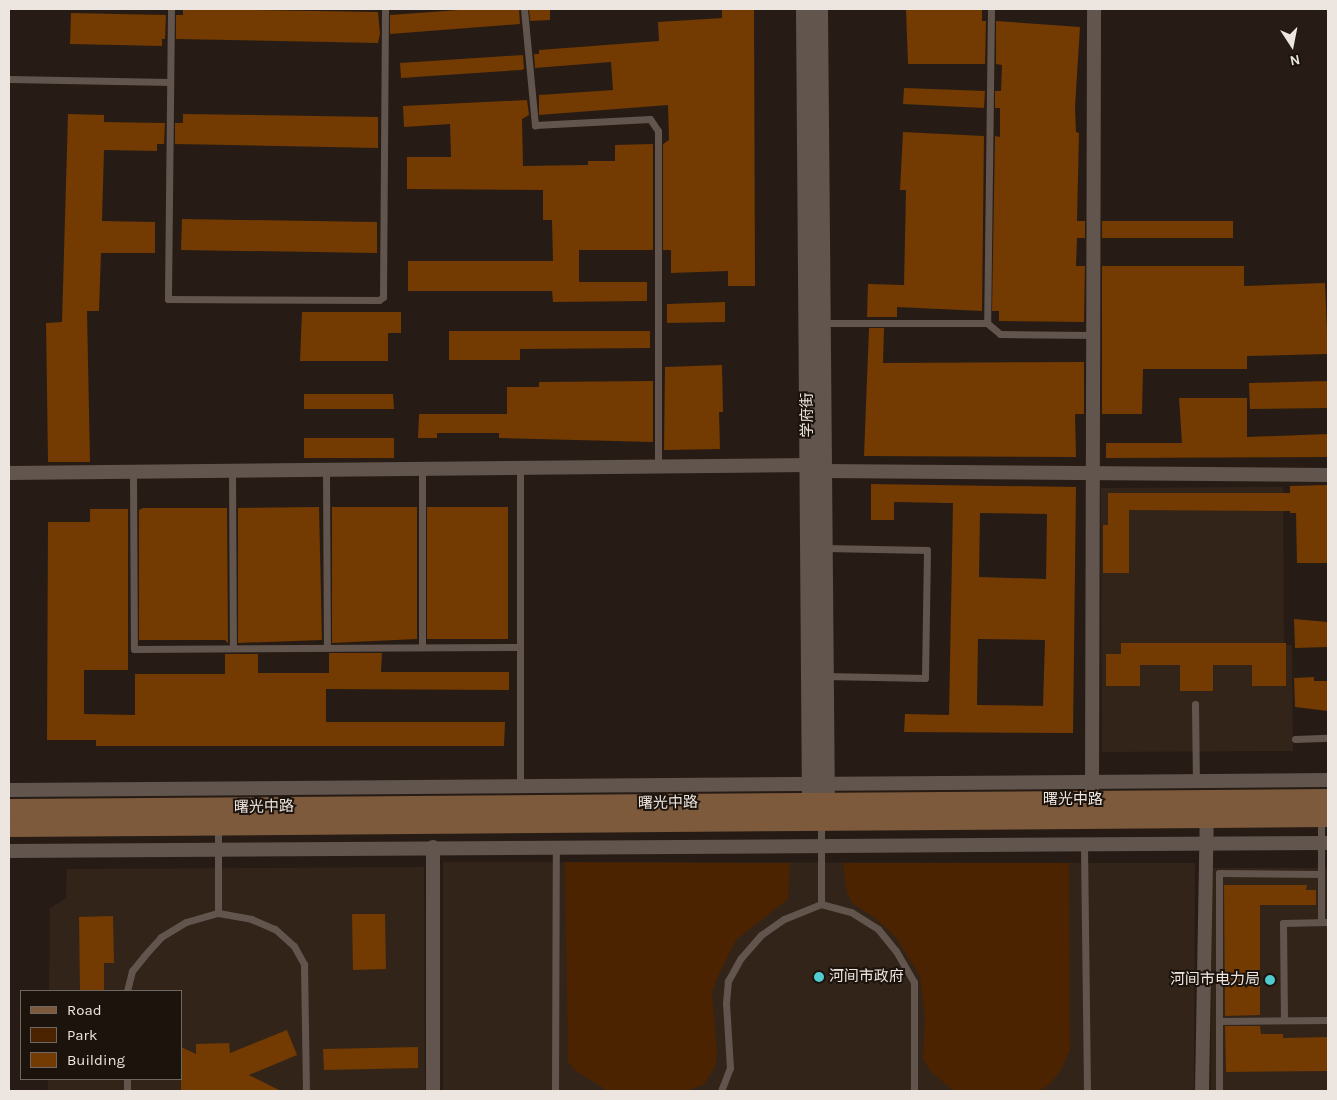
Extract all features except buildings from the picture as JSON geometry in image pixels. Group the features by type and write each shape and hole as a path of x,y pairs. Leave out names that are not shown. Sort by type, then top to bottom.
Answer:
{"main road":[{"name":"曙光中路","path":"9,827 218,826 819,805 1092,791 1326,811"},
{"name":"曙光中路","path":"9,809 819,805 1207,818 1326,811"}],"street":[{"name":"学府街","path":"805,9 816,468 819,805"},
{"name":"学府街","path":"819,9 822,323 816,468 824,548 825,676 819,805"},
{"path":"1094,9 1091,472 1092,791 1196,781 1328,780"},
{"path":"9,473 658,467 1328,475"},
{"path":"9,790 520,786 819,805"},
{"path":"1202,1091 1207,818"},
{"path":"9,851 1325,843"},
{"path":"432,1091 433,847"}],"lane":[{"path":"171,9 168,299 379,300 383,297 385,9"},
{"path":"524,9 535,125 650,119 658,131 658,467"},
{"path":"986,323 991,9"},
{"path":"9,79 170,82"},
{"path":"822,323 986,323 1000,334 1092,335"},
{"path":"520,468 520,786"},
{"path":"422,469 422,647"},
{"path":"326,470 327,648"},
{"path":"232,471 233,648"},
{"path":"133,472 134,649 520,647"},
{"path":"824,548 927,550 925,678 825,676"},
{"path":"1196,704 1196,781"},
{"path":"1294,739 1328,738"},
{"path":"819,805 821,904"},
{"path":"1284,1020 1283,923 1325,922 1321,874 1325,843 1326,811"},
{"path":"218,826 218,913"},
{"path":"1084,845 1087,1091"},
{"path":"555,1091 556,848"},
{"path":"1219,1091 1219,873 1321,874"},
{"path":"721,1091 730,1068 726,1003 728,981 741,958 761,935 784,919 821,904 851,912 878,929 896,951 914,982 914,1091"},
{"path":"127,990 132,971 160,937 186,922 218,913 252,919 275,929 294,946 304,964 306,1091"},
{"path":"1219,1021 1328,1020"}],"shaded area":[{"path":"1283,487 1284,645 1292,645 1293,751 1102,752 1101,488"},
{"name":"河间市政府","path":"443,862 1195,863 1194,1091 443,1091"},
{"path":"424,867 425,1091 48,1091 48,1080 182,1080 182,990 49,990 50,908 66,898 67,869"},
{"name":"河间市电力局","path":"1212,868 1328,868 1328,1091 1211,1091"}],"green space":[{"path":"565,862 790,863 788,899 736,940 717,978 712,993 717,1053 715,1067 704,1084 687,1091 608,1091 574,1070 568,1061"},
{"path":"843,863 1069,863 1070,1050 1061,1070 1051,1083 1039,1091 954,1091 930,1071 923,1059 925,1018 920,976 895,936 874,917 853,904 847,893"}],"place":[{"name":"河间市政府","path":"819,977"},
{"name":"河间市电力局","path":"1270,980"}]}
